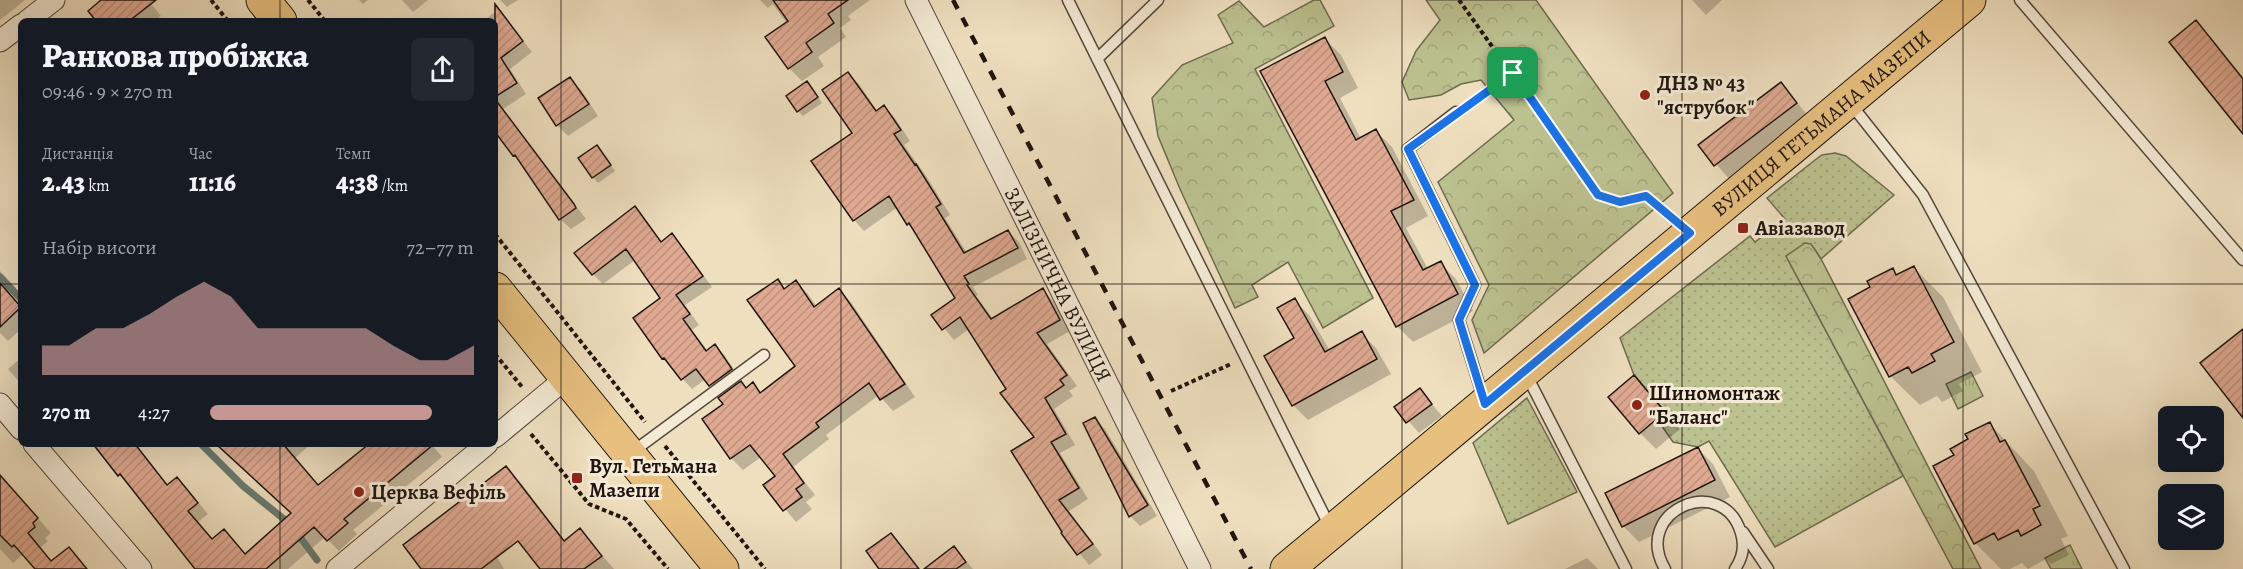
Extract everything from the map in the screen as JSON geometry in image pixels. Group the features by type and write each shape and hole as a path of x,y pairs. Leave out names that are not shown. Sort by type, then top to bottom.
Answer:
{"main road":[{"path":"263,0 278,18"},
{"name":"ВУЛИЦЯ ГЕТЬМАНА МАЗЕПИ","path":"1287,569 1969,0"},
{"path":"498,294 722,569"}],"street":[{"path":"31,18 54,0"},
{"name":"ЗАЛІЗНИЧНА ВУЛИЦЯ","path":"916,0 1200,569"},
{"path":"0,41 18,27"},
{"path":"498,435 566,378"},
{"path":"0,404 18,425"},
{"path":"37,447 141,569"},
{"path":"348,565 484,447"}],"lane":[{"path":"1068,0 1333,531"},
{"path":"1097,59 1158,0"},
{"path":"2020,0 2243,260"},
{"path":"1848,100 1923,195 2124,569"},
{"path":"1456,112 1408,149 1475,285 1459,320 1485,404"},
{"path":"628,455 764,355"},
{"path":"1524,371 1626,569"},
{"path":"1665,569 1659,555 1657,541 1661,528 1668,516 1679,507 1692,502 1706,502 1725,510 1739,525 1768,569"},
{"path":"1735,569 1742,553 1743,539 1739,525"}],"path":[{"path":"212,0 226,18"},
{"path":"308,0 323,18"},
{"path":"1459,0 1598,195 1620,202 1646,196 1690,233"},
{"path":"1456,112 1513,73"},
{"path":"498,238 765,569"},
{"path":"498,358 535,404 527,429 589,504 626,519 668,569"},
{"path":"1171,390 1246,358"}],"green space":[{"path":"1314,0 1320,0 1334,26 1255,69 1373,298 1323,328 1288,262 1252,285 1258,297 1235,308 1158,136 1152,98 1182,65 1233,43 1218,15 1239,1 1264,27"},
{"path":"1426,0 1536,0 1673,193 1484,353 1472,320 1489,285 1438,182 1514,120 1481,80 1461,84 1441,95 1409,100 1402,82 1416,51 1440,20"},
{"path":"1835,153 1846,156 1894,195 1821,259 1814,248 1786,256 1903,476 1775,547 1709,441 1698,447 1673,442 1657,419 1665,412 1634,375 1620,338 1750,236 1755,242 1785,219 1767,198 1822,155"},
{"path":"1805,243 1811,244 1821,259 1981,569 1953,569 1786,256"},
{"path":"1971,372 1983,396 1958,409 1946,384"},
{"path":"1527,398 1577,492 1508,524 1473,443"},
{"path":"2070,545 2082,569 2051,569 2045,558"}],"building":[{"path":"101,0 156,0 133,18 94,18 88,11"},
{"path":"773,0 848,0 828,14 834,23 806,43 812,52 788,69 765,37 788,21"},
{"path":"495,4 523,41 501,58 517,83 498,95 498,18 495,18"},
{"path":"2196,20 2243,79 2243,134 2169,42"},
{"path":"1325,37 1343,72 1325,81 1356,140 1376,129 1414,200 1391,211 1423,270 1441,261 1458,294 1396,327 1260,71"},
{"path":"848,72 876,111 884,105 901,130 894,134 941,204 936,207 964,253 1008,230 1018,248 964,276 969,284 967,285 991,319 1043,288 1060,320 1037,333 1067,375 1060,380 1064,385 1045,398 1066,434 1051,442 1079,488 1059,500 1093,544 1077,555 1011,451 1034,437 1000,393 1006,389 960,317 942,330 931,315 955,298 909,223 907,225 889,196 853,221 811,161 852,133 822,90"},
{"path":"570,77 589,104 556,126 538,98"},
{"path":"807,81 818,97 797,112 786,96"},
{"path":"1781,82 1797,103 1714,166 1698,145"},
{"path":"498,103 576,208 559,220 515,155 513,156 498,136"},
{"path":"597,145 611,165 592,178 578,158"},
{"path":"635,206 661,242 672,233 703,276 676,295 690,314 683,319 706,351 715,344 732,369 709,386 696,369 681,380 664,358 662,359 633,318 660,298 626,249 592,275 574,253"},
{"path":"1914,266 1954,342 1931,354 1935,361 1912,373 1908,367 1889,377 1848,299 1870,287 1867,281 1893,268 1896,275"},
{"path":"778,279 784,289 796,280 814,307 839,288 905,384 880,400 869,383 816,423 819,427 783,454 804,483 796,489 802,497 783,511 763,485 775,476 750,445 730,459 702,419 723,404 718,398 741,381 746,388 753,382 760,393 795,366 747,300"},
{"path":"0,283 18,304 18,310 0,327"},
{"path":"1295,298 1325,352 1362,331 1377,359 1292,406 1264,356 1294,338 1277,308"},
{"path":"2243,329 2243,418 2200,363"},
{"name":"Шиномонтаж \"Баланс\"","path":"1634,375 1665,412 1639,434 1608,397"},
{"path":"1420,388 1432,404 1406,423 1394,407"},
{"path":"1095,417 1148,505 1129,517 1083,423"},
{"path":"1990,422 2000,442 2005,440 2040,506 2033,509 2041,525 2021,536 2018,530 1998,540 1994,533 1974,544 1933,466 1954,455 1950,449 1968,439 1965,434"},
{"path":"95,447 137,447 167,485 177,477 198,503 188,511 212,539 224,529 245,554 291,513 219,447 286,447 318,485 365,447 430,447 344,519 348,523 327,541 314,527 266,569 195,569 120,474 118,476"},
{"path":"1698,447 1715,480 1622,527 1605,493"},
{"path":"506,466 564,541 580,528 602,556 584,569 540,569 518,541 481,569 421,569 403,545"},
{"path":"0,475 38,518 33,523 35,527 28,533 51,561 69,547 87,569 35,569 14,545 12,547 0,535"},
{"path":"891,533 919,569 879,569 866,551"},
{"path":"954,546 966,562 956,569 924,569"}],"waterway":[{"path":"0,277 18,296"},
{"path":"204,447 243,486 290,524"},
{"path":"297,533 317,560"}],"railway":[{"path":"953,0 1251,569"}],"place":[{"name":"ДНЗ № 43 \"яструбок\"","path":"1645,95"},
{"name":"Авіазавод","path":"1743,228"},
{"name":"Шиномонтаж \"Баланс\"","path":"1637,405"},
{"name":"Вул. Гетьмана Мазепи","path":"577,478"},
{"name":"Церква Вефіль","path":"359,492"}],"route":[{"path":"1513,73 1598,195 1620,202 1646,196 1690,233 1485,404 1459,320 1475,285 1408,149 1456,112 1513,73"}]}
